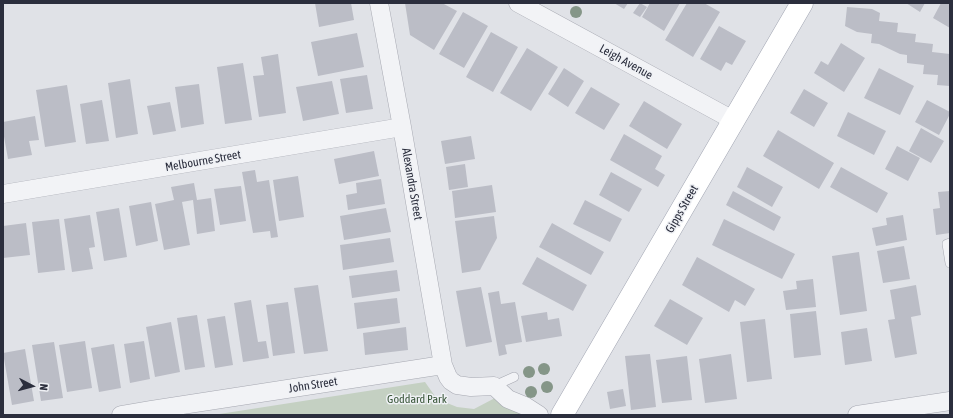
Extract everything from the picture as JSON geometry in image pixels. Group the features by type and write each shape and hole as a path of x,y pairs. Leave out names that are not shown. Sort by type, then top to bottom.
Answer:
{"main road":[{"name":"Gipps Street","path":"562,415 802,3"}],"street":[{"name":"Alexandra Street","path":"379,3 443,365"},
{"name":"Leigh Avenue","path":"518,3 733,120"},
{"name":"Melbourne Street","path":"3,194 402,127"},
{"path":"443,365 448,377 457,385 471,387 494,386 508,399 525,406 539,415"},
{"name":"John Street","path":"121,415 443,365"},
{"path":"857,415 944,406"}],"lane":[{"path":"950,243 947,244 950,263"},
{"path":"494,386 514,377"}],"green space":[{"name":"Goddard Park","path":"425,382 437,399 457,407 474,409 495,398 524,415 213,415"}],"building":[{"path":"315,3 351,3 354,20 319,27"},
{"path":"405,3 442,3 457,11 434,50 410,35"},
{"path":"614,3 628,3 624,9"},
{"path":"640,3 647,7 640,17 633,13"},
{"path":"650,3 680,3 664,31 642,17"},
{"path":"687,3 704,3 720,12 693,57 665,40"},
{"path":"906,3 925,3 920,12"},
{"path":"941,3 950,3 950,28 933,18"},
{"path":"847,7 872,9 880,13 879,21 898,23 897,32 916,34 915,42 933,44 932,52 950,54 950,86 937,85 938,75 923,74 924,65 907,63 907,55 900,54 879,44 871,43 872,34 857,32 845,26"},
{"path":"463,12 488,26 464,68 439,54"},
{"path":"719,26 746,41 732,65 726,62 721,71 700,59"},
{"path":"491,32 518,47 493,92 466,77"},
{"path":"357,33 364,67 318,76 311,42"},
{"path":"841,43 865,58 844,92 814,73 821,61 828,65"},
{"path":"527,48 558,67 531,111 500,93"},
{"path":"278,54 286,113 259,117 253,76 264,75 261,57"},
{"path":"243,63 252,120 225,124 217,67"},
{"path":"564,68 584,81 568,107 548,94"},
{"path":"879,68 914,86 900,115 864,98"},
{"path":"367,75 373,109 346,113 340,79"},
{"path":"130,79 138,134 116,138 108,83"},
{"path":"332,81 339,114 303,121 296,87"},
{"path":"199,84 204,124 181,128 175,87"},
{"path":"67,85 76,142 45,147 36,90"},
{"path":"591,87 620,104 604,130 575,113"},
{"path":"804,89 828,103 814,127 790,113"},
{"path":"102,100 109,141 86,144 80,104"},
{"path":"927,100 950,112 939,135 915,122"},
{"path":"644,101 682,124 667,149 629,126"},
{"path":"170,102 176,131 153,135 147,106"},
{"path":"848,112 886,131 874,155 837,136"},
{"path":"35,116 39,140 29,141 32,155 8,159 3,131 3,122"},
{"path":"921,128 944,141 931,163 909,151"},
{"path":"778,130 834,163 819,189 763,156"},
{"path":"624,134 662,156 655,169 665,175 658,187 610,160"},
{"path":"471,136 475,159 445,164 441,141"},
{"path":"897,146 920,158 908,181 885,169"},
{"path":"374,151 379,176 339,184 334,159"},
{"path":"465,164 468,187 449,190 446,167"},
{"path":"747,167 783,187 772,207 737,187"},
{"path":"841,167 888,193 877,213 830,187"},
{"path":"255,170 257,182 269,180 278,237 271,238 270,231 253,233 242,172"},
{"path":"611,172 642,189 629,212 599,195"},
{"path":"298,176 304,217 279,221 273,180"},
{"path":"381,179 385,204 348,210 346,195 357,193 356,183"},
{"path":"194,183 197,200 211,198 215,231 197,234 193,200 182,202 190,245 164,250 155,204 174,200 171,187"},
{"path":"492,185 496,212 455,218 452,191"},
{"path":"241,186 246,221 220,225 214,189"},
{"path":"733,191 781,217 774,231 726,205"},
{"path":"950,191 950,233 936,235 933,209 940,208 938,192"},
{"path":"585,200 622,219 610,242 573,224"},
{"path":"151,202 158,241 136,246 129,206"},
{"path":"119,208 127,257 104,261 96,212"},
{"path":"386,208 391,232 344,240 340,216"},
{"path":"90,215 95,247 89,248 93,269 72,272 64,219"},
{"path":"903,215 907,240 876,246 872,228 887,225 886,218"},
{"path":"494,216 497,238 480,270 462,273 455,221"},
{"path":"59,219 65,270 38,273 32,222"},
{"path":"724,219 795,254 782,279 712,245"},
{"path":"26,223 30,255 3,258 3,226"},
{"path":"552,223 604,252 591,275 539,247"},
{"path":"390,238 394,262 343,270 340,245"},
{"path":"904,246 910,279 883,283 877,251"},
{"path":"859,252 867,311 840,315 832,256"},
{"path":"537,257 587,285 573,311 522,284"},
{"path":"697,257 755,289 745,306 735,300 729,312 682,285"},
{"path":"397,270 400,291 352,298 349,276"},
{"path":"813,279 816,307 786,310 783,291 797,289 796,281"},
{"path":"318,285 328,351 304,354 294,288"},
{"path":"916,285 921,315 911,317 917,354 895,358 888,320 895,319 890,290"},
{"path":"481,287 492,342 466,347 456,291"},
{"path":"499,291 501,304 515,302 522,342 505,345 507,354 499,356 488,293"},
{"path":"397,298 400,323 357,329 354,303"},
{"path":"670,299 703,318 687,345 654,326"},
{"path":"251,300 258,342 266,341 269,358 243,362 234,303"},
{"path":"288,302 295,353 273,356 266,305"},
{"path":"816,311 821,355 794,358 790,314"},
{"path":"547,312 548,320 559,318 562,336 526,342 521,316"},
{"path":"197,315 205,367 185,370 177,318"},
{"path":"225,316 233,365 215,368 207,319"},
{"path":"765,319 772,379 747,382 740,322"},
{"path":"171,322 180,372 155,377 146,327"},
{"path":"406,327 408,350 365,355 363,333"},
{"path":"867,328 872,361 845,365 841,332"},
{"path":"85,341 92,388 67,392 59,345"},
{"path":"144,341 150,379 130,383 124,344"},
{"path":"54,342 63,398 41,401 32,345"},
{"path":"114,344 121,388 99,392 91,348"},
{"path":"25,349 34,401 12,405 3,353"},
{"path":"650,354 656,407 631,410 625,356"},
{"path":"731,354 737,399 705,403 699,359"},
{"path":"687,356 692,400 662,403 656,360"},
{"path":"623,389 626,406 610,409 607,392"}]}
